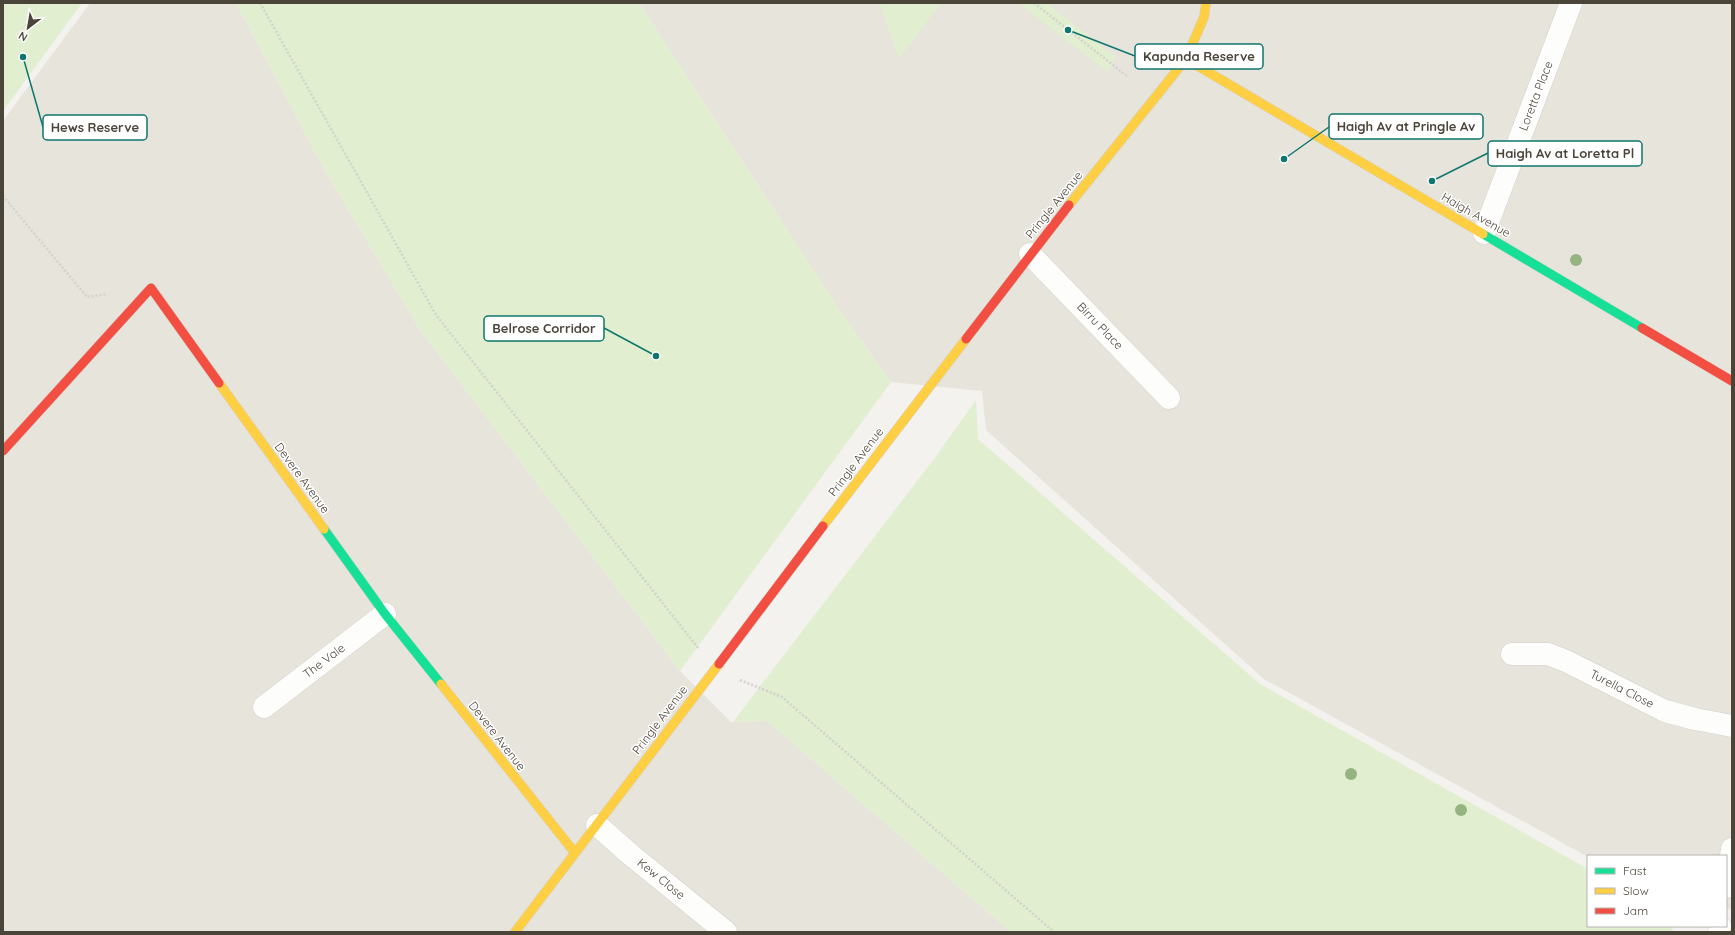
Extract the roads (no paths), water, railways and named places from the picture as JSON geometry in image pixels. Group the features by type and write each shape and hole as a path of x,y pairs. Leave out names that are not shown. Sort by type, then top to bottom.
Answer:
{"street":[{"name":"Pringle Avenue","path":"515,932 714,668 1030,254 1186,59 1204,17 1206,3"},
{"name":"Loretta Place","path":"1484,233 1571,3"},
{"name":"Haigh Avenue","path":"1186,59 1484,233 1732,381"},
{"name":"Birru Place","path":"1030,254 1169,398"},
{"name":"Devere Avenue","path":"3,451 151,288 385,614 575,853"},
{"name":"The Vale","path":"264,707 385,614"},
{"name":"Turella Close","path":"1512,654 1548,654 1566,661 1665,711 1695,719 1732,726"},
{"name":"Kew Close","path":"597,825 726,932"},
{"path":"1727,881 1732,849"}],"place":[{"name":"Kapunda Reserve","path":"1068,30"},
{"name":"Hews Reserve","path":"23,57"},
{"name":"Haigh Av at Pringle Av","path":"1284,159"},
{"name":"Haigh Av at Loretta Pl","path":"1432,181"},
{"name":"Belrose Corridor","path":"656,356"}]}
